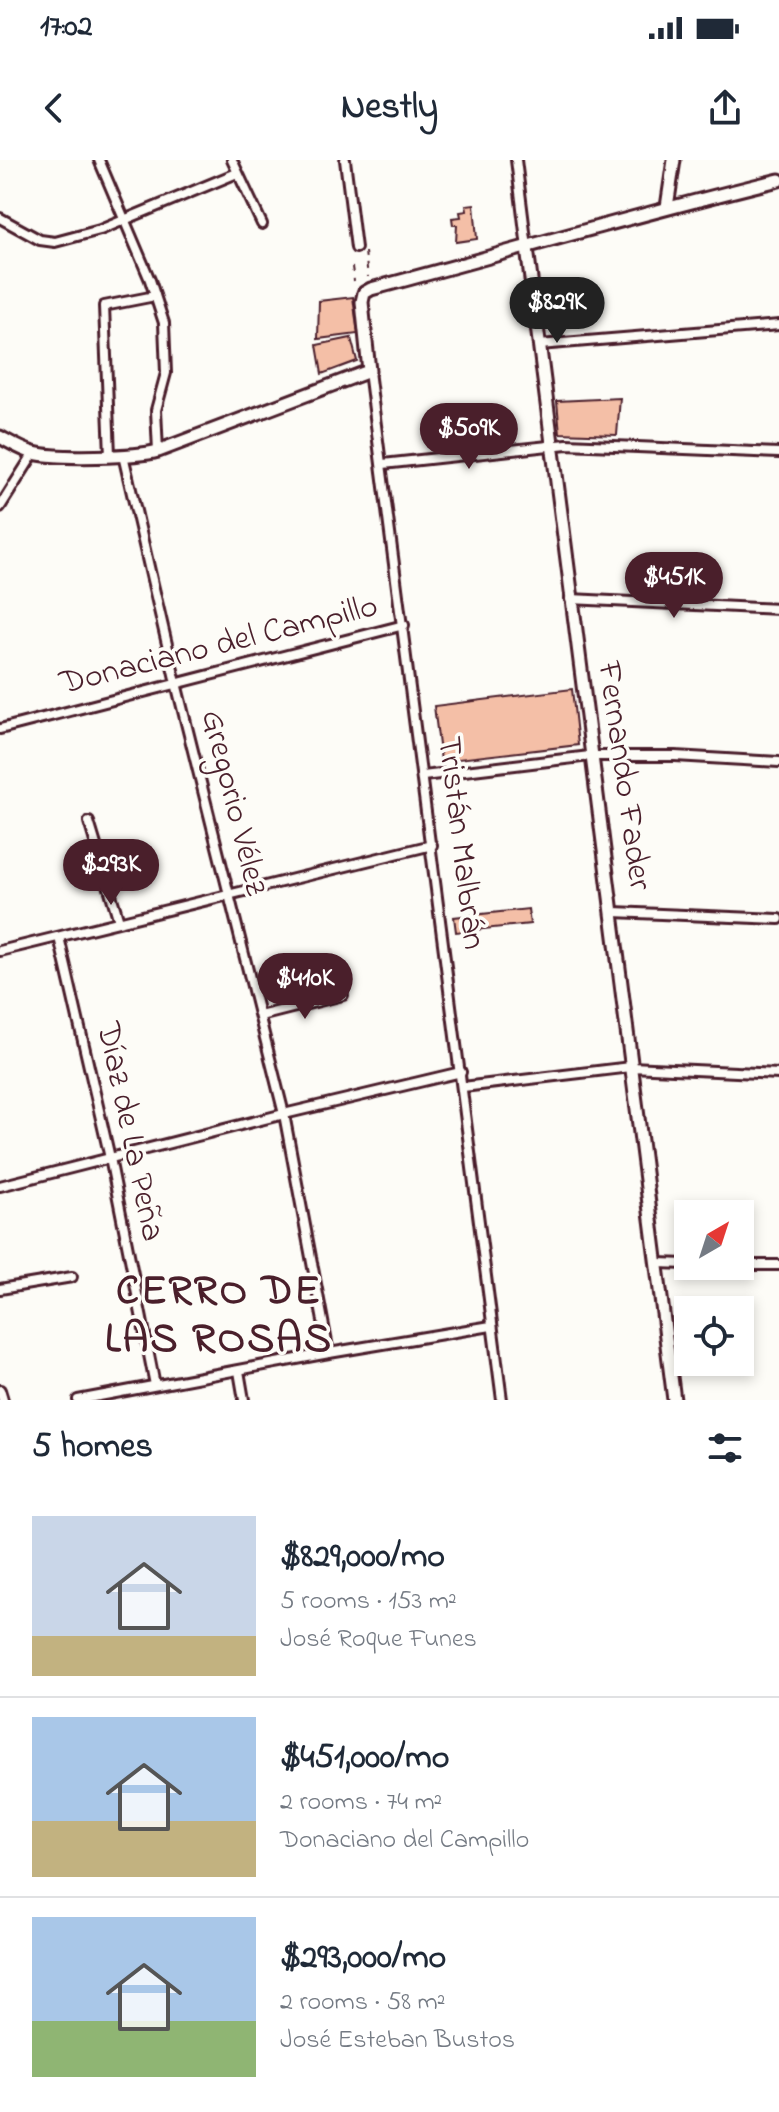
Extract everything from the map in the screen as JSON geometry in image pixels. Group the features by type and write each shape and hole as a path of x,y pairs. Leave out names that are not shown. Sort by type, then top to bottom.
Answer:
{"main road":[{"path":"667,207 674,160"},
{"path":"527,248 667,207 779,180"},
{"name":"Tristán Malbrán","path":"369,371 362,302 364,293 527,248"},
{"name":"Fernando Fader","path":"527,248 674,1400"},
{"path":"0,437 34,453 142,455 369,371"}],"street":[{"path":"99,160 164,323 166,373 156,410 158,451"},
{"path":"232,160 262,224"},
{"path":"345,160 360,247"},
{"name":"Fernando Fader","path":"516,160 527,248"},
{"path":"0,218 40,240 55,242 91,234 237,173"},
{"path":"110,455 104,306 155,296"},
{"path":"539,345 779,325"},
{"name":"Tristán Malbrán","path":"369,371 502,1400"},
{"path":"383,464 552,445 779,453"},
{"path":"0,507 34,453"},
{"name":"Gregorio Vélez","path":"123,455 176,683 284,1114 329,1353"},
{"path":"570,599 779,609"},
{"name":"Donaciano del Campillo","path":"0,729 404,625"},
{"path":"423,776 590,756 675,756 779,762"},
{"path":"89,822 119,921"},
{"path":"0,951 432,845"},
{"path":"614,912 779,919"},
{"name":"Díaz de La Peña","path":"59,937 110,1158 155,1385"},
{"path":"260,1016 343,995"},
{"path":"463,1087 631,1067 779,1074"},
{"path":"0,1186 461,1072"},
{"path":"657,1263 674,1264"},
{"path":"754,1265 779,1265"},
{"path":"0,1289 72,1277"},
{"path":"78,1400 491,1326"},
{"path":"239,1371 244,1400"},
{"path":"0,1390 3,1400"}],"path":[{"path":"360,247 368,280"},
{"path":"352,267 354,281"}],"building":[{"path":"474,204 477,239 456,242 457,225 453,225 452,218 461,217 460,212 467,211 466,205"},
{"path":"353,297 358,334 318,339 319,301"},
{"path":"351,338 357,361 322,374 317,345"},
{"path":"620,398 617,435 560,433 557,401"},
{"path":"572,689 578,745 441,761 434,706"},
{"path":"528,909 530,924 456,932 454,917"}],"district":[{"name":"CERRO DE LAS ROSAS","path":"219,1316"}]}
